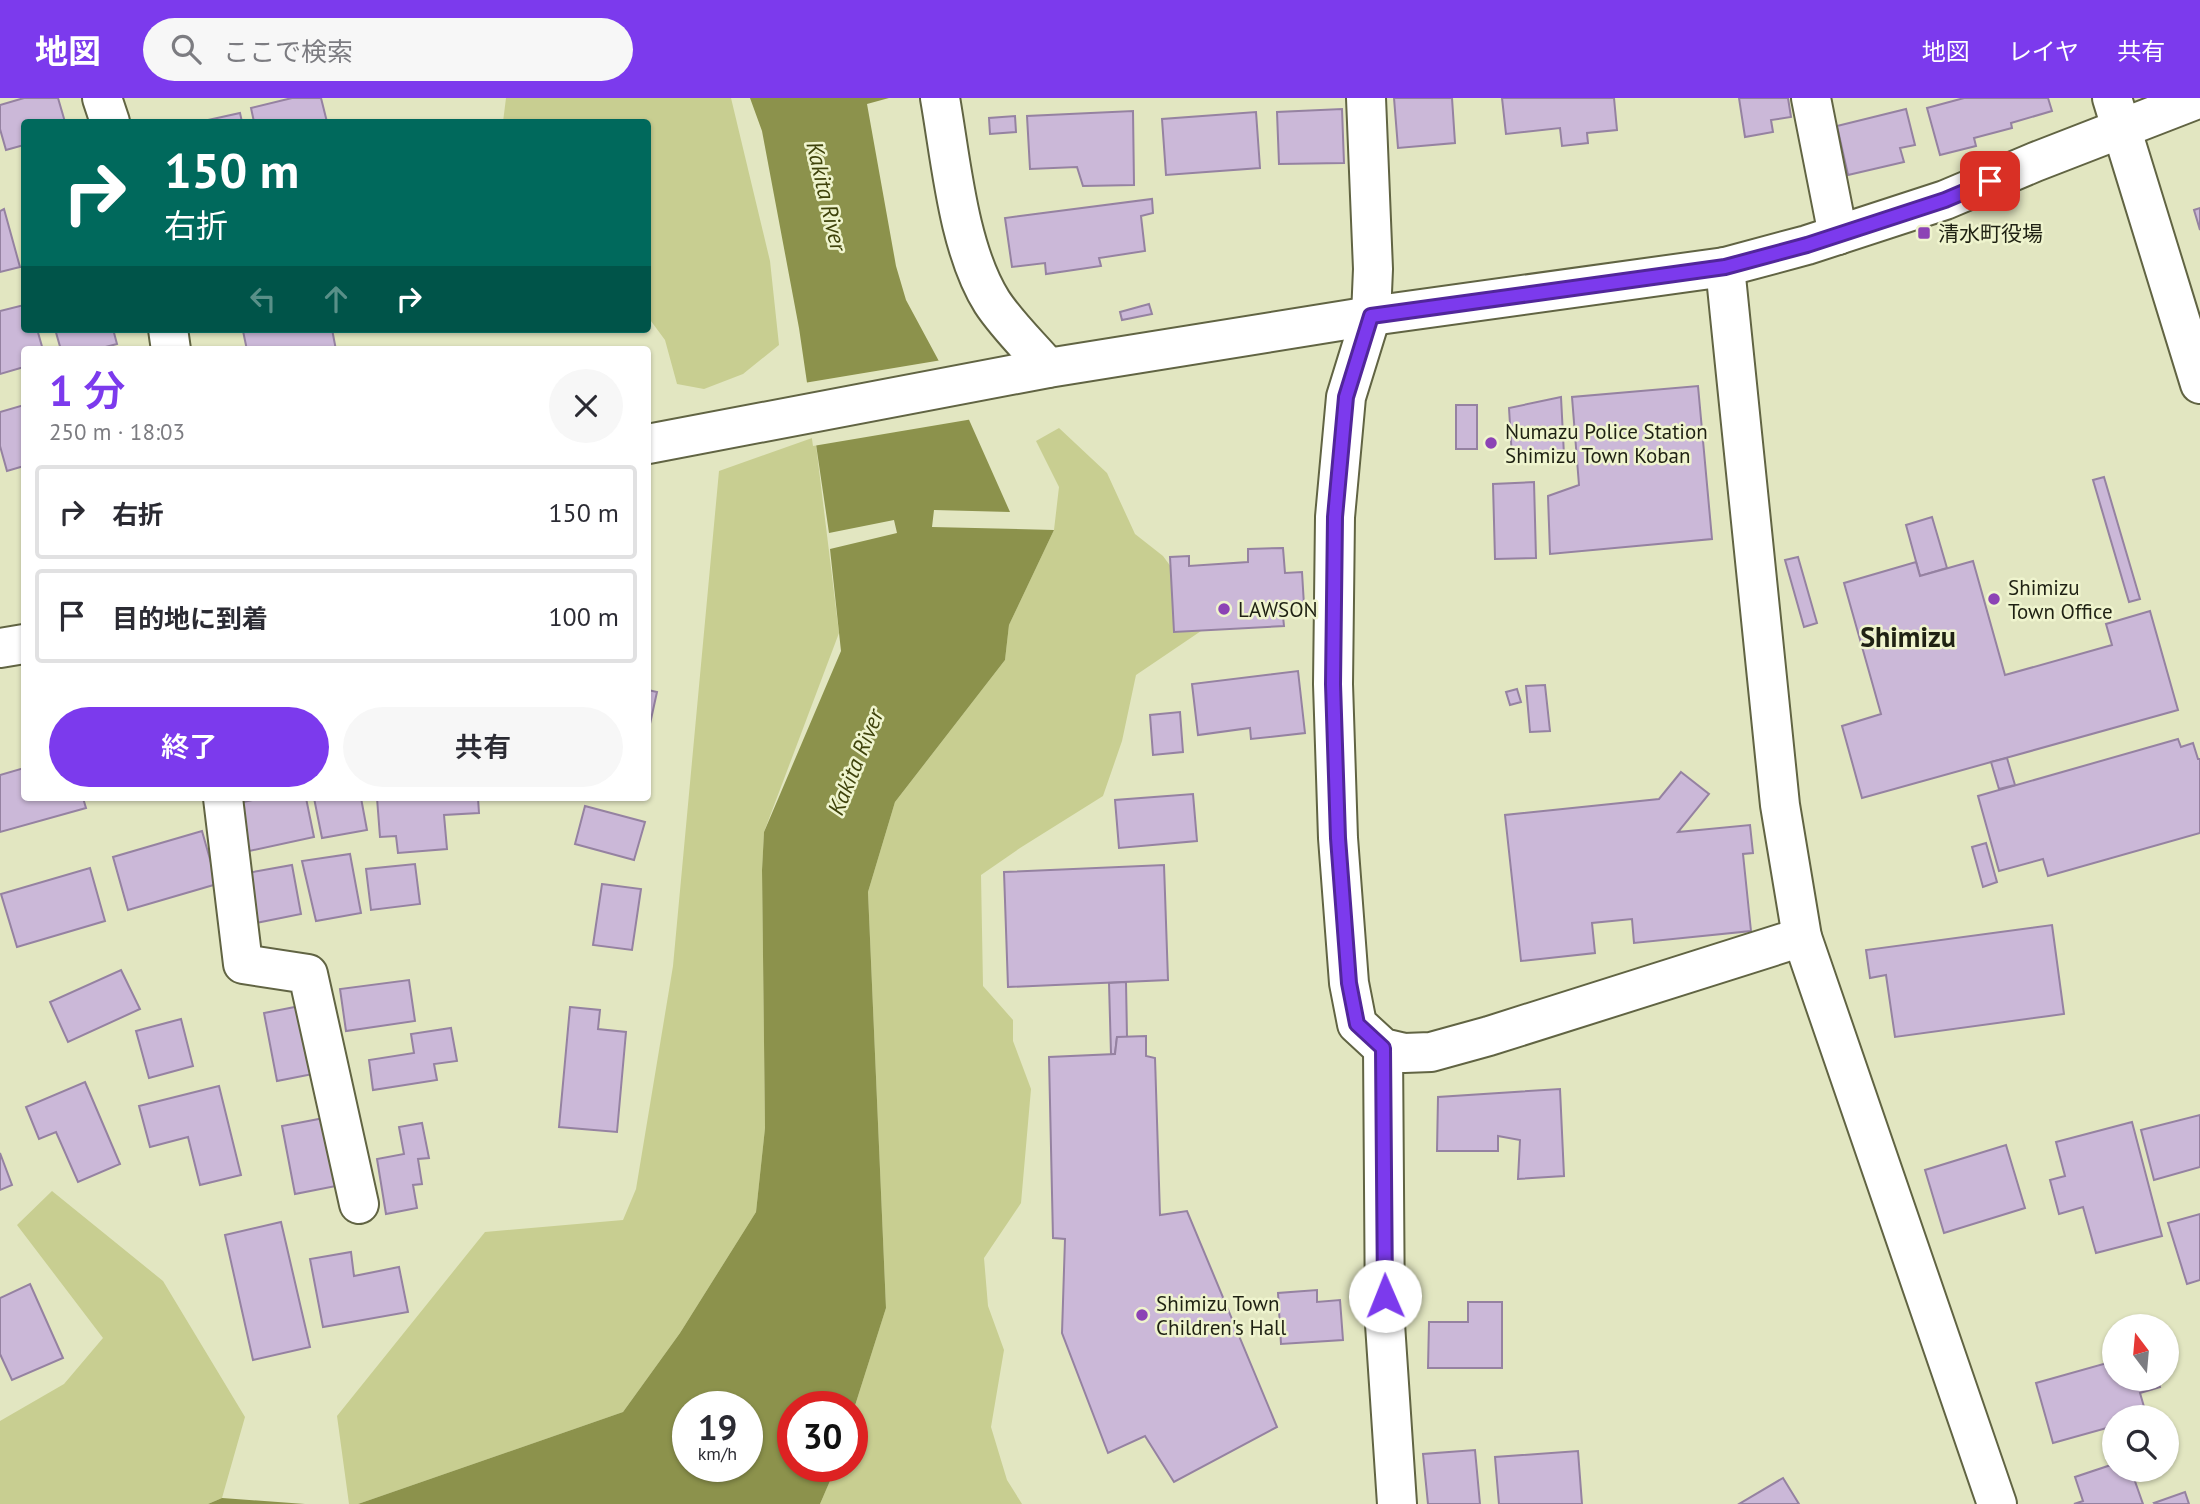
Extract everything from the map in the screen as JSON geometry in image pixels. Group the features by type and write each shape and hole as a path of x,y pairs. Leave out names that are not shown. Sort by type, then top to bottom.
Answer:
{"street":[{"path":"102,98 109,119"},
{"path":"940,98 971,258 992,302 1048,368"},
{"path":"1366,98 1373,268 1371,316 1346,397 1335,517 1333,684 1338,838 1349,983 1357,1024 1383,1048 1404,1053 1431,1052 1802,937"},
{"path":"1811,98 1838,235"},
{"path":"651,443 1048,368 1371,316 1725,267 1838,235 1945,200 2117,113 2200,98"},
{"path":"2117,113 2200,384"},
{"path":"1725,267 1780,805 1802,937 1997,1504"},
{"path":"0,648 21,644"},
{"path":"223,801 243,964 309,974 359,1204"},
{"path":"1383,1048 1385,1324 1397,1504"}],"shaded area":[{"path":"506,98 731,98 770,261 779,345 743,374 704,389 677,384 665,340 651,321 651,119 503,119"},
{"path":"1059,428 1107,473 1135,534 1163,556 1188,590 1201,631 1136,675 1122,741 1103,796 981,875 983,986 1013,1020 1013,1041 1031,1089 1021,1203 984,1258 988,1306 1004,1350 991,1427 1007,1480 1022,1504 820,1504 830,1482 868,1482 868,1391 860,1391 886,1308 868,892 895,802 1005,660 1009,625 1054,530 1059,487 1036,441"},
{"path":"815,437 839,633 764,832 762,870 765,1128 756,1212 680,1333 623,1412 358,1504 349,1504 337,1416 485,1232 623,1220 636,1189 673,966 719,471"},
{"path":"52,1191 163,1281 245,1417 222,1498 208,1504 0,1504 0,1421 64,1384 103,1338 17,1225"}],"water":[{"name":"Kakita River","path":"750,98 889,98 867,104 896,266 906,300 962,404 1010,512 934,510 932,527 1054,530 1009,625 1005,660 895,802 868,892 886,1308 860,1391 777,1391 777,1482 830,1482 820,1504 358,1504 623,1412 680,1333 756,1212 765,1128 762,870 764,832 841,651 830,549 897,533 894,520 829,533 799,328 762,131"},
{"path":"222,1498 305,1504 208,1504"}],"pier":[{"path":"942,360 973,419 813,446 804,383"}],"building":[{"path":"24,98 58,98 64,119 21,119 21,146 6,150 0,129 0,105"},
{"path":"292,98 321,98 326,119 253,119 251,108"},
{"path":"1394,98 1452,98 1455,143 1398,148"},
{"path":"1502,98 1614,98 1617,130 1587,133 1588,143 1562,146 1560,128 1506,134"},
{"path":"1739,98 1788,98 1791,117 1771,120 1773,132 1745,137"},
{"path":"1964,98 2048,98 2052,111 2011,123 2012,128 1974,138 1976,146 1940,155 1927,108"},
{"path":"1342,109 1344,163 1279,164 1277,112"},
{"path":"1906,109 1915,145 1900,148 1904,162 1848,175 1837,126"},
{"path":"1133,111 1134,185 1083,186 1077,167 1030,169 1027,116"},
{"path":"1256,112 1260,168 1166,175 1162,119"},
{"path":"240,113 241,119 213,119"},
{"path":"1015,116 1016,132 990,134 989,118"},
{"path":"1152,199 1153,213 1141,216 1145,251 1099,258 1101,266 1046,274 1045,263 1012,267 1005,218"},
{"path":"2200,208 2200,230 2194,210"},
{"path":"4,209 20,267 0,272 0,211"},
{"path":"1149,304 1152,314 1122,320 1120,312"},
{"path":"21,306 21,333 38,333 42,346 21,346 21,368 0,374 0,311"},
{"path":"56,333 114,333 117,344 109,346 60,346"},
{"path":"243,333 333,333 335,346 246,346"},
{"path":"1698,386 1712,539 1550,554 1548,496 1579,485 1572,397"},
{"path":"1561,397 1564,455 1512,457 1509,408"},
{"path":"1456,405 1477,405 1477,449 1456,449"},
{"path":"21,406 21,467 7,471 0,446 0,412"},
{"path":"2104,477 2140,599 2129,602 2093,480"},
{"path":"1534,482 1536,558 1495,559 1493,484"},
{"path":"1932,517 1947,568 1920,576 1906,525"},
{"path":"1283,548 1285,573 1302,572 1304,605 1282,606 1284,626 1174,632 1170,557 1189,556 1189,566 1248,562 1248,549"},
{"path":"1798,557 1817,623 1804,627 1785,560"},
{"path":"1973,561 2005,675 2112,645 2106,624 2150,611 2178,710 1862,798 1842,726 1881,714 1844,583 1916,562 1920,576"},
{"path":"1298,671 1305,733 1251,739 1250,728 1198,735 1192,684"},
{"path":"1545,685 1550,731 1530,732 1526,686"},
{"path":"1517,689 1521,702 1510,705 1506,692"},
{"path":"651,691 657,692 651,719"},
{"path":"1180,712 1183,752 1153,755 1150,715"},
{"path":"2178,739 2181,747 2193,743 2200,759 2200,833 2048,876 2043,859 1999,871 1978,796"},
{"path":"2007,758 2015,785 1999,789 1991,762"},
{"path":"21,769 21,801 84,801 86,808 0,832 0,775"},
{"path":"1681,772 1709,794 1678,832 1750,825 1753,853 1743,854 1751,931 1634,943 1632,919 1592,923 1595,953 1521,961 1505,815 1659,799"},
{"path":"1193,794 1197,841 1119,848 1115,800"},
{"path":"248,801 307,801 314,837 240,853 230,805"},
{"path":"315,801 362,801 367,830 322,838"},
{"path":"377,801 478,801 479,813 444,815 447,849 398,853 396,836 380,837"},
{"path":"585,806 645,822 634,860 575,844"},
{"path":"202,831 217,884 128,910 113,857"},
{"path":"1986,843 1997,882 1983,887 1972,847"},
{"path":"350,854 361,913 316,921 302,861"},
{"path":"415,864 420,904 371,910 366,869"},
{"path":"292,865 301,914 256,923 247,873"},
{"path":"1164,865 1168,980 1008,987 1004,872"},
{"path":"90,868 105,921 17,947 1,894"},
{"path":"602,884 641,889 632,950 593,945"},
{"path":"2052,925 2064,1014 1895,1037 1886,975 1870,978 1866,950"},
{"path":"121,970 140,1009 68,1042 50,1002"},
{"path":"409,980 415,1021 346,1031 340,989"},
{"path":"1126,982 1127,1037 1117,1037 1115,1054 1111,1054 1109,983"},
{"path":"305,1005 318,1073 277,1081 264,1013"},
{"path":"570,1007 600,1010 598,1029 626,1032 617,1132 559,1127"},
{"path":"181,1019 193,1066 149,1078 136,1031"},
{"path":"451,1028 457,1061 434,1064 437,1080 373,1090 369,1060 414,1053 411,1034"},
{"path":"1146,1036 1146,1056 1155,1058 1160,1215 1187,1211 1277,1427 1174,1482 1145,1436 1108,1453 1062,1333 1065,1239 1053,1238 1049,1057 1115,1054 1117,1037"},
{"path":"85,1082 120,1164 78,1182 56,1132 39,1139 26,1107"},
{"path":"219,1086 241,1175 200,1185 188,1137 150,1147 139,1106"},
{"path":"1560,1089 1564,1176 1518,1179 1520,1140 1498,1136 1498,1151 1437,1151 1438,1097"},
{"path":"2200,1115 2200,1167 2154,1180 2141,1130"},
{"path":"324,1118 336,1186 295,1194 282,1126"},
{"path":"2132,1122 2162,1236 2096,1253 2083,1207 2059,1214 2050,1180 2065,1176 2056,1142"},
{"path":"422,1123 429,1158 418,1159 422,1184 413,1185 417,1208 386,1214 377,1159 404,1154 399,1127"},
{"path":"2006,1145 2025,1208 1944,1233 1925,1170"},
{"path":"0,1153 12,1185 0,1190"},
{"path":"2200,1214 2200,1280 2187,1284 2168,1223"},
{"path":"281,1222 310,1347 253,1360 225,1235"},
{"path":"351,1252 354,1276 399,1267 408,1312 323,1327 310,1259"},
{"path":"30,1284 63,1358 12,1380 0,1354 0,1298"},
{"path":"1317,1290 1317,1302 1340,1300 1343,1340 1281,1344 1278,1293"},
{"path":"1468,1302 1502,1302 1502,1368 1428,1368 1429,1322 1468,1322"},
{"path":"2102,1364 2102,1391 2147,1391 2140,1393 2144,1405 2102,1405 2102,1429 2053,1443 2036,1383"},
{"path":"1475,1450 1480,1504 1428,1504 1423,1454"},
{"path":"1578,1451 1582,1504 1499,1504 1495,1457"},
{"path":"2102,1468 2102,1482 2135,1482 2143,1504 2074,1504 2083,1501 2075,1477"},
{"path":"1783,1478 1799,1504 1739,1504"},
{"path":"2185,1492 2189,1504 2154,1503"}],"place":[{"name":"清水町役場","path":"1924,233"},
{"name":"Numazu Police Station Shimizu Town Koban","path":"1491,443"},
{"name":"Shimizu Town Office","path":"1994,599"},
{"name":"LAWSON","path":"1224,609"},
{"name":"Shimizu Town Children's Hall","path":"1142,1315"}],"district":[{"name":"Shimizu","path":"1908,636"}],"route":[{"path":"1385,1296 1383,1048 1357,1024 1349,983 1338,838 1333,684 1335,517 1346,397 1371,316 1725,267 1807,245 1945,200 1990,181"}]}
